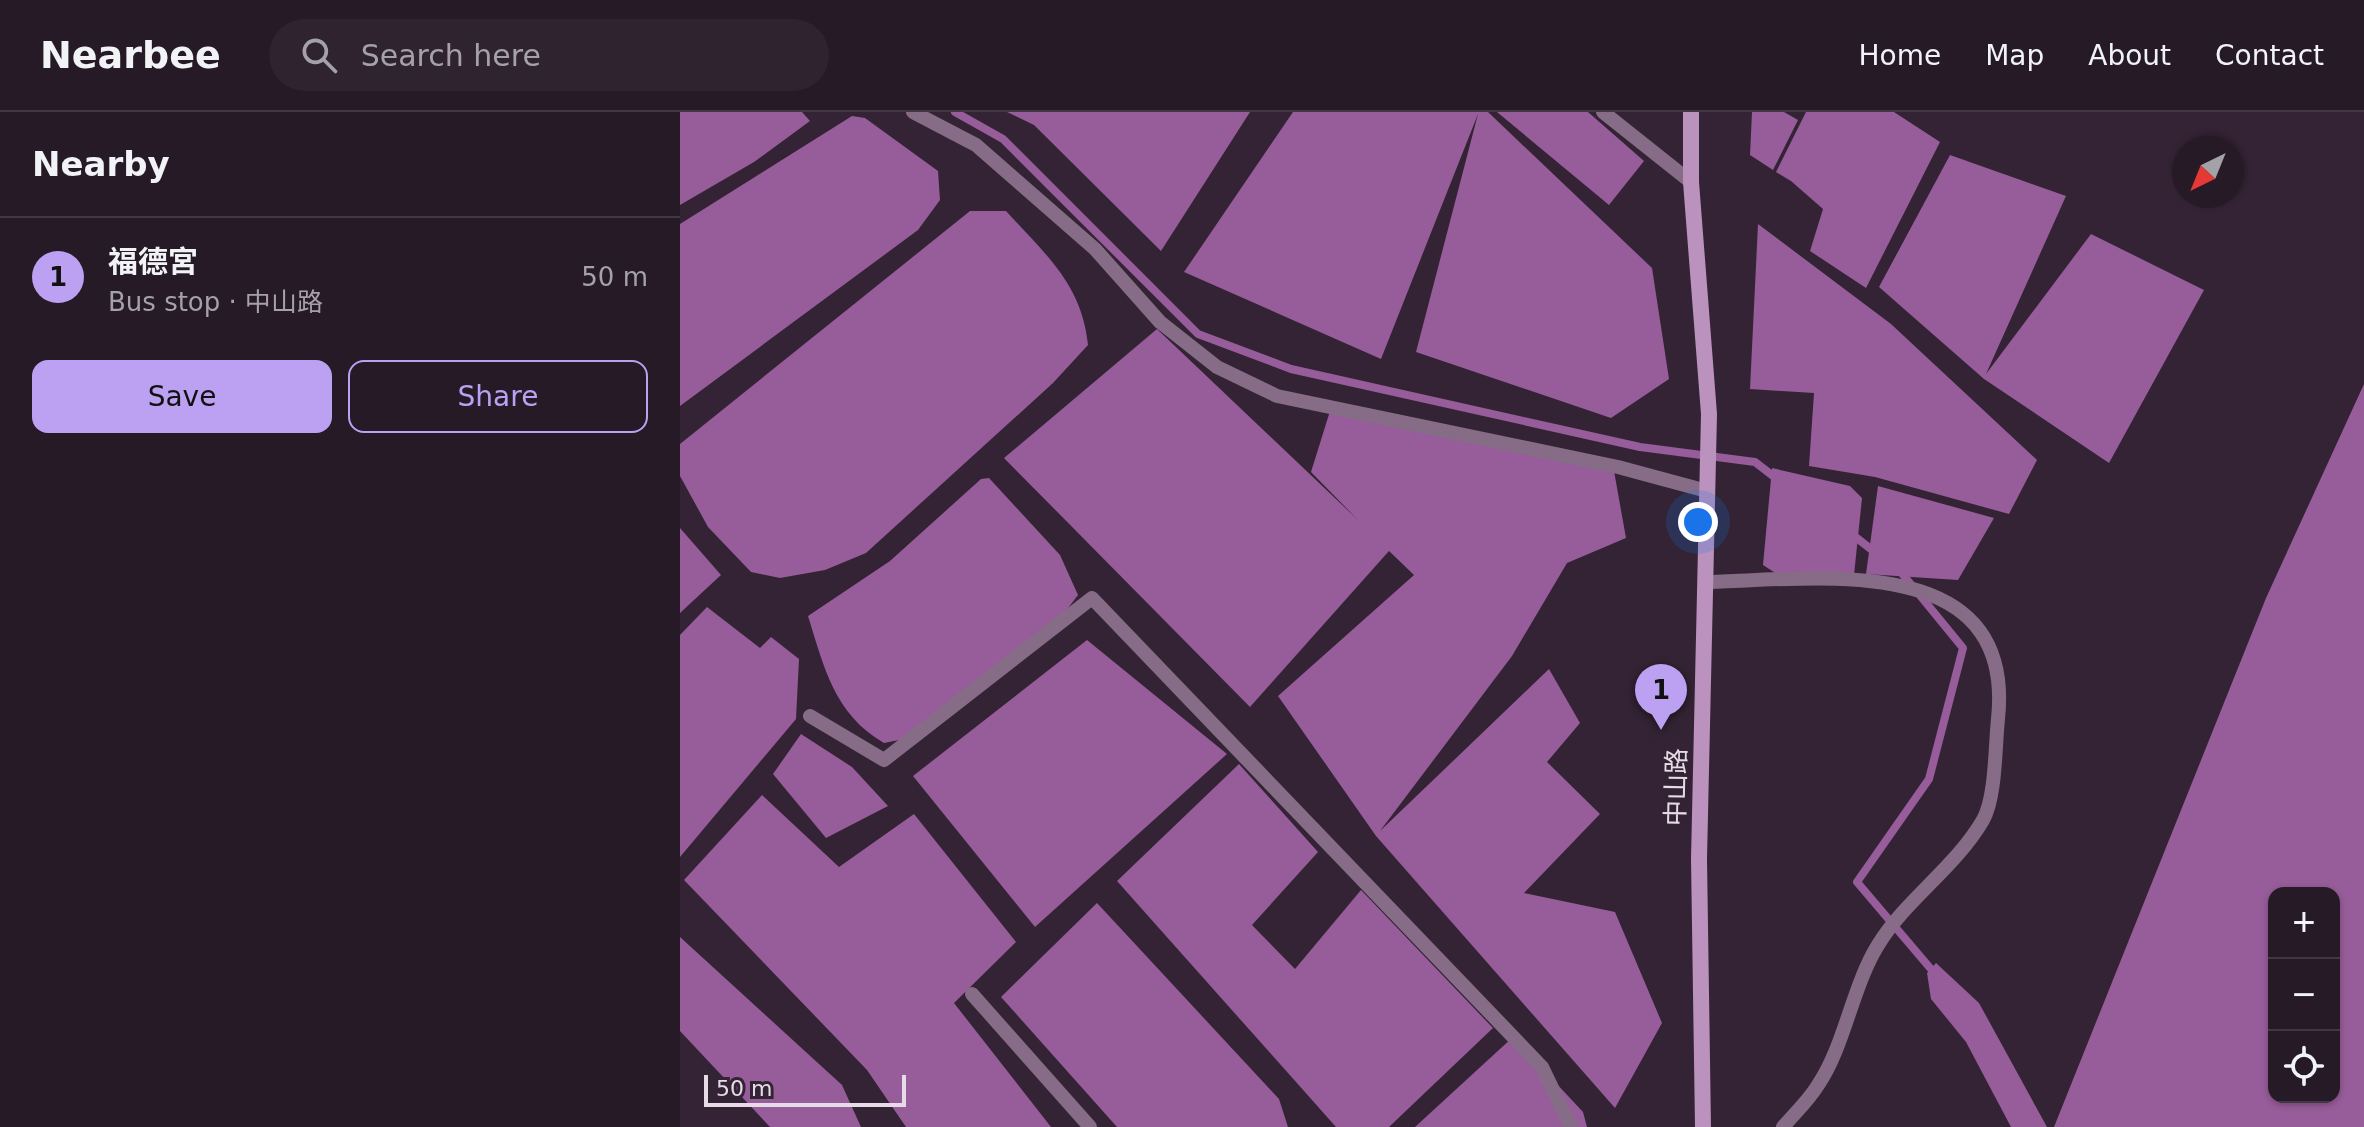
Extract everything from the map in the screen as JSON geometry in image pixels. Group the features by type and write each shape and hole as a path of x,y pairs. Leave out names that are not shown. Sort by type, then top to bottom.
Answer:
{"street":[{"name":"中山路","path":"1691,112 1691,182 1708,443 1699,859 1703,1127"}],"lane":[{"path":"913,112 976,145 1095,249 1171,331 1217,367 1277,396 1618,467 1707,491"},
{"path":"1603,112 1691,182"},
{"path":"1705,582 1896,582 1964,612 1985,638 1997,665 2000,702 1985,817 1945,871 1898,918 1877,946 1820,1084 1783,1127"},
{"path":"810,716 884,760 1092,598 1542,1067 1571,1127"},
{"path":"972,994 1090,1127"}],"shaded area":[{"path":"680,112 802,112 810,121 754,162 680,205"},
{"path":"1007,112 1250,112 1161,251 1034,125"},
{"path":"1293,112 1488,112 1652,268 1669,379 1611,418 1416,352 1478,114 1381,359 1184,272"},
{"path":"1497,112 1588,112 1644,161 1609,205"},
{"path":"1752,112 1784,112 1798,120 1773,170 1750,155"},
{"path":"1806,112 1894,112 1940,142 1866,288 1810,251 1823,209 1776,172"},
{"path":"852,116 865,118 938,171 940,200 918,230 680,406 680,224"},
{"path":"1950,155 2066,196 1986,374 2091,234 2204,290 2109,463 1984,379 1879,287"},
{"path":"970,211 1006,211 1048,256 1078,304 1088,345 1053,383 866,553 825,570 780,578 751,572 708,527 680,476 680,444"},
{"path":"1758,224 1891,324 2037,460 2009,514 1875,477 1809,466 1814,393 1750,389"},
{"path":"1157,329 1357,519 1311,472 1330,411 1614,471 1626,538 1567,563 1512,656 1380,831 1549,669 1580,723 1547,762 1600,814 1524,893 1615,912 1662,1023 1615,1108 1376,836 1278,696 1414,575 1389,551 1250,707 1004,458"},
{"path":"2364,384 2364,1127 2054,1127 2266,598"},
{"path":"1772,468 1850,486 1862,498 1854,575 1780,576 1763,565"},
{"path":"989,478 1060,555 1078,595 1059,620 909,738 884,743 853,718 842,704 826,671 808,616 890,561 981,479"},
{"path":"1878,486 1994,518 1958,580 1866,574"},
{"path":"680,528 721,575 680,613"},
{"path":"707,607 760,648 771,637 799,659 796,719 680,857 680,635"},
{"path":"1087,640 1227,754 1035,927 913,776"},
{"path":"801,734 852,767 888,806 826,838 773,774"},
{"path":"1239,764 1318,852 1252,925 1295,969 1361,890 1493,1028 1389,1127 1336,1127 1117,881"},
{"path":"762,795 839,867 914,814 1016,942 954,1003 1051,1127 906,1127 867,1070 684,880"},
{"path":"1097,903 1279,1099 1288,1127 1117,1127 1001,997"},
{"path":"680,937 842,1085 861,1127 770,1127 680,1031"},
{"path":"1936,963 1979,1003 2047,1127 2011,1127 1966,1042 1931,999 1927,973"},
{"path":"1513,1037 1583,1112 1587,1127 1415,1127"}],"waterway":[{"path":"955,112 1003,139 1198,334 1291,369 1640,447 1755,462 1777,479"},
{"path":"1849,532 1876,553"},
{"path":"1900,571 1963,648 1929,779 1857,882 1936,975"}],"place":[{"name":"福德宮","path":"1661,730"}]}
